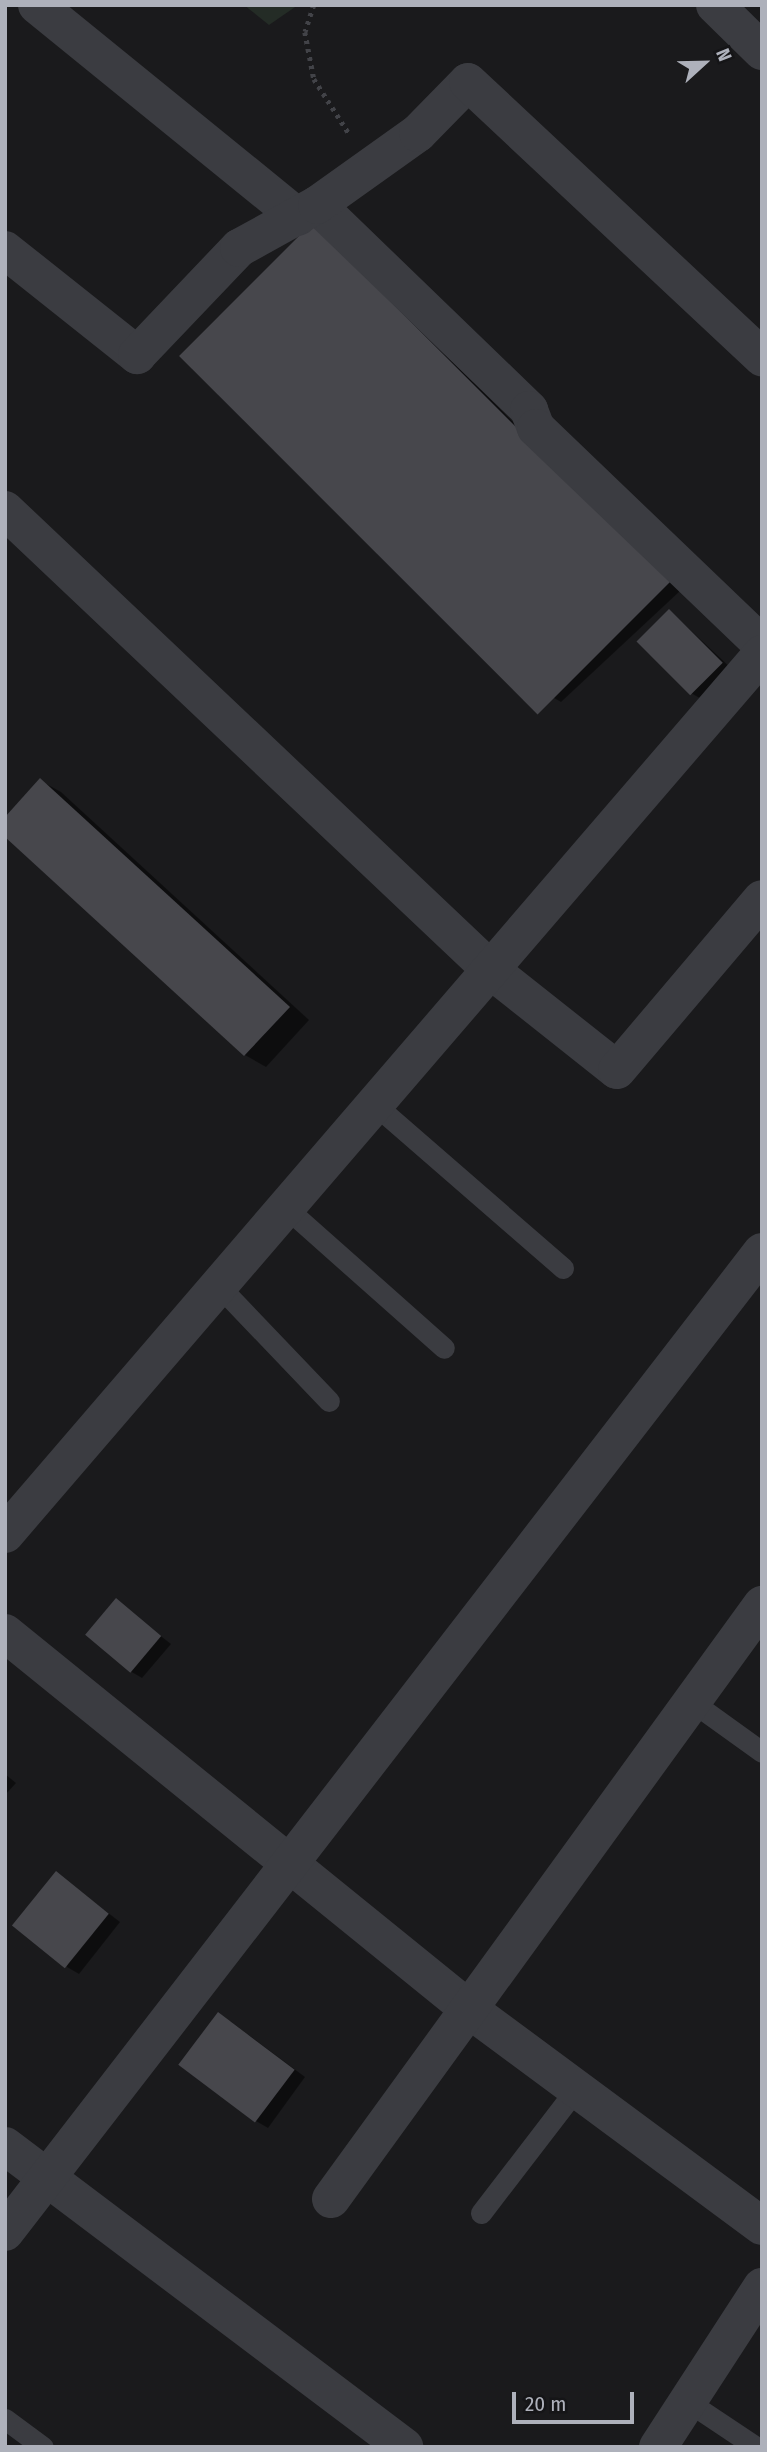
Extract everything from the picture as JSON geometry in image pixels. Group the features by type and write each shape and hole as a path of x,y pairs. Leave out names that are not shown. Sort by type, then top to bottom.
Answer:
{"street":[{"path":"37,5 308,211 529,410 536,428 762,645"},
{"path":"715,5 762,51"},
{"path":"5,250 137,355 239,247 308,211 418,133 468,82 762,358"},
{"path":"5,510 492,971 617,1069 762,900"},
{"path":"5,1534 219,1286 283,1205 372,1102 492,971 762,654"},
{"path":"5,2232 762,1252"},
{"path":"331,2199 762,1605"},
{"path":"5,1633 293,1862 470,2010 762,2226"},
{"path":"5,2146 404,2447"},
{"path":"658,2447 762,2287"}],"lane":[{"path":"372,1102 563,1268"},
{"path":"283,1205 444,1348"},
{"path":"219,1286 329,1401"},
{"path":"691,1701 762,1752"},
{"path":"481,2213 576,2089"},
{"path":"687,2401 756,2447"},
{"path":"5,2419 43,2447"}],"path":[{"path":"314,5 305,32 314,79 345,131 380,160"}],"shaded area":[{"path":"244,5 298,5 269,25"}],"building":[{"path":"312,223 671,582 538,714 179,356"},
{"path":"669,609 723,663 690,695 636,642"},
{"path":"40,778 290,1007 244,1056 5,837 5,817"},
{"path":"116,1598 161,1636 130,1673 85,1635"},
{"path":"56,1871 109,1914 65,1968 12,1925"},
{"path":"218,2012 295,2070 255,2122 178,2065"}]}
